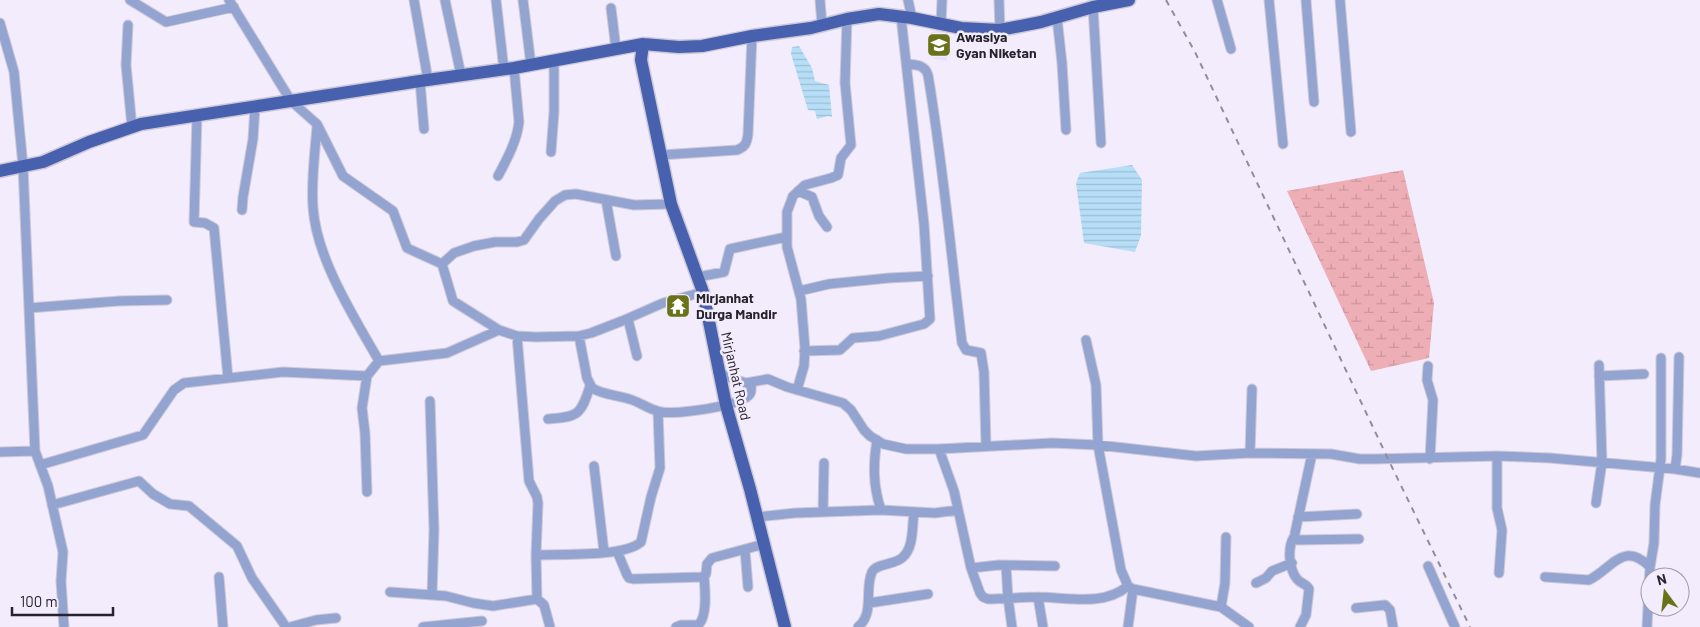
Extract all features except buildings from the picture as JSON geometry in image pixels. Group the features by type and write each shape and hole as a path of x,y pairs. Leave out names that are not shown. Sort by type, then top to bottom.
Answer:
{"main road":[{"path":"0,171 43,162 89,142 141,124 424,80 509,69 643,44 679,47 702,46 752,36 811,28 847,19 879,14 906,17 961,28 1000,30 1057,18 1085,6 1129,0"},
{"name":"Mirjanhat Road","path":"643,44 641,60 672,204 703,292 726,405 785,627"}],"street":[{"path":"130,0 166,22 232,4 291,101 317,124 343,176 393,211 407,248 442,264 453,301 498,330 517,336 536,338 579,336 602,330 663,303 703,292"},
{"path":"414,0 424,80 424,129"},
{"path":"445,0 461,75"},
{"path":"496,0 519,122 516,137 498,176"},
{"path":"523,0 531,65"},
{"path":"820,0 822,25"},
{"path":"804,351 840,350 853,338 872,338 924,324 930,319 924,224 908,64 906,17 908,0"},
{"path":"941,25 942,0"},
{"path":"999,0 1000,30"},
{"path":"1217,0 1231,48"},
{"path":"1269,0 1283,144"},
{"path":"1306,0 1314,102"},
{"path":"1340,0 1351,132"},
{"path":"1085,6 1102,143"},
{"path":"611,8 616,49"},
{"path":"1057,18 1066,130"},
{"path":"797,390 804,366 804,351 800,291 792,270 786,237 786,212 790,202 805,185 836,176 839,172 841,158 851,145 845,83 847,19"},
{"path":"0,23 14,72 23,166 35,451 48,486 63,552 61,581 64,627"},
{"path":"128,25 126,65 132,127"},
{"path":"661,155 743,148 747,142 748,134 752,36"},
{"path":"551,152 554,112 554,60"},
{"path":"908,64 922,66 928,75 945,188 947,226 962,343 966,350 981,353 984,372 986,446"},
{"path":"242,210 253,139 254,107"},
{"path":"196,116 194,222 214,228 228,378"},
{"path":"317,124 313,209 321,244 342,297 379,361"},
{"path":"798,191 812,197 819,216 827,227"},
{"path":"442,264 454,253 474,246 524,240 555,201 565,195 576,194 645,206 672,204"},
{"path":"606,200 616,256"},
{"path":"698,277 724,272 730,249 786,237"},
{"path":"800,291 829,284 928,276"},
{"path":"29,308 119,300 167,300"},
{"path":"628,319 637,356"},
{"path":"367,492 365,433 362,408 367,376 379,361 447,353 498,330"},
{"path":"517,336 529,481 538,503 536,599"},
{"path":"579,336 586,378 590,386 596,390 628,398 658,412 701,410 726,405 748,396 752,383"},
{"path":"1086,340 1096,385 1098,445 1121,570 1130,588 1128,627"},
{"path":"1675,469 1679,357"},
{"path":"1650,567 1654,542 1656,491 1662,451 1661,358"},
{"path":"1596,503 1602,462 1599,364"},
{"path":"1428,366 1427,380 1433,400 1430,459"},
{"path":"40,464 143,435 178,386 184,383 282,372 367,376"},
{"path":"718,372 742,382 752,383 768,379 797,390 844,403 864,430 877,440 883,444 906,449 939,449 1036,443 1098,445 1196,456 1331,454 1360,459 1430,459 1497,456 1602,462 1700,473"},
{"path":"1600,376 1644,374"},
{"path":"548,419 568,417 576,414 582,406 590,386"},
{"path":"1250,454 1252,388"},
{"path":"430,401 434,530 432,595"},
{"path":"536,555 617,551 636,546 642,539 651,497 660,468 658,412"},
{"path":"877,440 874,460 874,484 881,510"},
{"path":"939,449 954,491 971,568 983,597 988,599 1038,597 1079,600 1116,594 1130,588 1221,607 1249,627"},
{"path":"0,452 35,451"},
{"path":"1300,627 1306,615 1309,589 1307,585 1297,579 1292,563 1290,545 1294,537 1312,454"},
{"path":"1497,456 1497,508 1502,530 1499,573"},
{"path":"823,512 824,463"},
{"path":"594,466 604,552"},
{"path":"52,505 139,481 153,494 170,504 189,506 237,546 252,578 286,627"},
{"path":"757,517 881,510 935,514 958,510"},
{"path":"858,627 867,617 869,584 874,569 900,560 908,549 914,512"},
{"path":"1298,517 1357,514"},
{"path":"1221,607 1225,583 1226,536"},
{"path":"1294,537 1298,540 1359,539"},
{"path":"676,627 681,625 698,625 702,621 705,596 704,576 707,564 712,558 764,544"},
{"path":"745,550 748,587"},
{"path":"617,551 629,578 704,576"},
{"path":"1545,577 1589,580 1620,557 1627,556 1639,558 1650,567"},
{"path":"1256,583 1266,578 1272,571 1292,563"},
{"path":"1006,566 1012,627"},
{"path":"971,568 1055,566"},
{"path":"1428,566 1455,627"},
{"path":"220,577 223,627"},
{"path":"390,592 446,596 493,606 536,599 544,605 550,627"},
{"path":"868,603 928,594"},
{"path":"1038,597 1043,627"},
{"path":"1356,608 1385,605 1390,610 1393,627"},
{"path":"290,627 316,620 336,618"},
{"path":"423,627 482,621"}],"shaded area":[{"name":"Awasiya Gyan Niketan","path":"944,30 947,61 933,59 932,31"}],"green space":[{"path":"1403,170 1434,303 1429,358 1371,371 1287,191"}],"water":[{"path":"799,46 812,68 815,81 829,85 832,117 828,116 817,119 815,111 808,110 791,54 792,47"},
{"path":"1132,165 1142,180 1141,235 1135,252 1084,243 1076,183 1080,173"}],"railway":[{"path":"1166,0 1195,52 1470,627"}],"place":[{"name":"Awasiya Gyan Niketan","path":"939,45"},
{"name":"Mirjanhat Durga Mandir","path":"678,306"}]}
